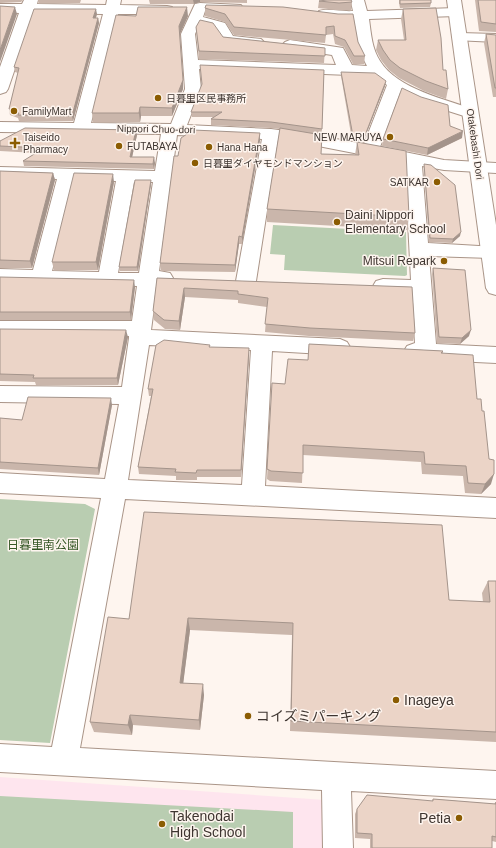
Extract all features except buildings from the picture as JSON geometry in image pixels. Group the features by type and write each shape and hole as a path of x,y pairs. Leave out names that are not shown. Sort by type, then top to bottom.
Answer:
{"street":[{"path":"0,90 4,67 30,4"},
{"path":"0,8 30,4 113,5 200,9 253,8"},
{"path":"81,128 113,5"},
{"path":"314,13 338,16 360,7 455,6"},
{"name":"Otakebashi Dori","path":"455,6 496,288"},
{"path":"360,7 368,51 378,71 394,84 470,114"},
{"path":"200,9 220,26 228,40 338,51 368,51"},
{"path":"63,762 131,396 163,177 173,130 193,89 188,34 200,9"},
{"path":"460,37 496,38"},
{"path":"338,51 346,70"},
{"path":"191,64 378,71"},
{"path":"370,151 394,84"},
{"name":"Nippori Chuo-dori","path":"0,127 173,130 271,134 444,165 496,168"},
{"path":"246,281 271,134"},
{"path":"413,160 426,351"},
{"path":"0,172 163,177"},
{"path":"41,277 67,174"},
{"path":"107,279 126,176"},
{"path":"420,249 491,252"},
{"path":"0,276 128,280 149,278 179,279"},
{"path":"366,285 422,287"},
{"path":"0,328 140,333 262,343 356,348"},
{"path":"253,495 262,343"},
{"path":"395,350 496,355"},
{"path":"0,394 131,396"},
{"path":"0,483 496,508"},
{"path":"0,758 496,785"},
{"path":"336,776 338,848"}],"shaded area":[{"name":"Takenodai High School","path":"0,777 325,800 324,848 0,848"}],"green space":[{"path":"273,225 406,232 407,275 284,270 285,255 270,254"},
{"name":"日暮里南公園","path":"0,499 85,504 95,509 50,743 0,740"},
{"name":"Takenodai High School","path":"0,796 293,812 293,848 0,848"}],"place":[{"name":"日暮里区民事務所","path":"158,98"},
{"name":"FamilyMart","path":"14,111"},
{"name":"NEW MARUYA","path":"390,137"},
{"name":"Taiseido Pharmacy","path":"15,143"},
{"name":"FUTABAYA","path":"119,146"},
{"name":"Hana Hana","path":"209,147"},
{"name":"日暮里ダイヤモンドマンション","path":"195,163"},
{"name":"SATKAR","path":"437,182"},
{"name":"Daini Nippori Elementary School","path":"337,222"},
{"name":"Mitsui Repark","path":"444,261"},
{"name":"Inageya","path":"396,700"},
{"name":"コイズミパーキング","path":"248,716"},
{"name":"Petia","path":"459,818"},
{"name":"Takenodai High School","path":"162,824"}]}
